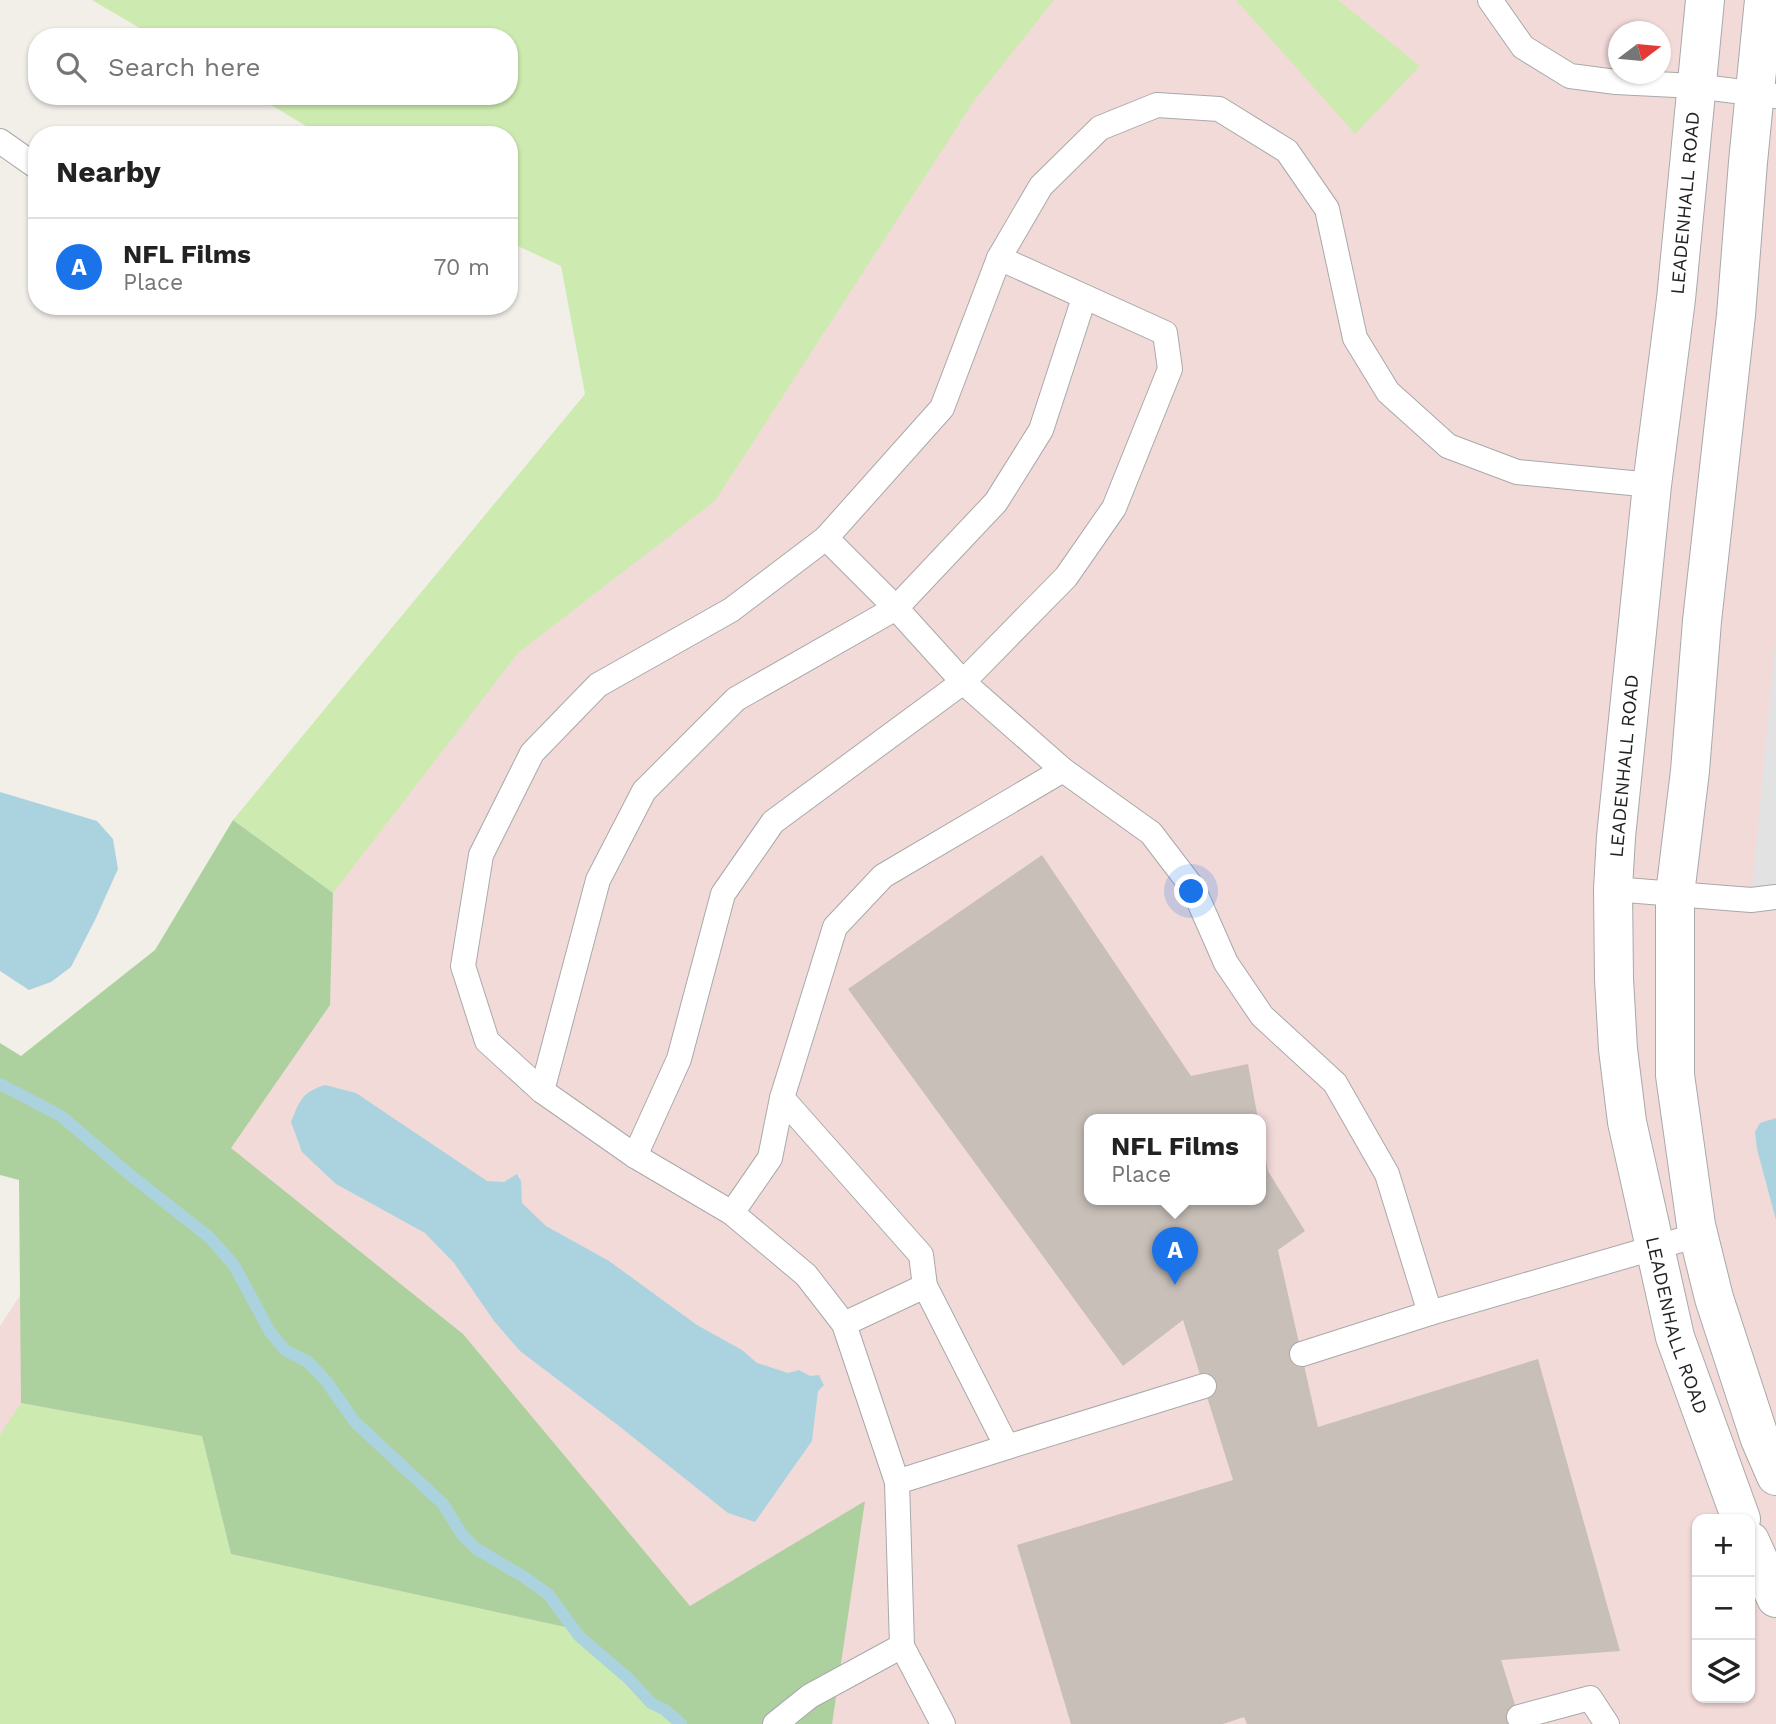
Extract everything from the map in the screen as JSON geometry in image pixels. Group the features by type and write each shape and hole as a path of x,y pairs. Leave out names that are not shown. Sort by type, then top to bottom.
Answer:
{"street":[{"name":"LEADENHALL ROAD","path":"1705,0 1676,299 1652,485 1630,691 1614,889 1614,979 1618,1049 1627,1122 1654,1248 1675,1337 1739,1514"},
{"path":"1764,0 1766,95 1748,162 1736,315 1675,894 1675,1075 1698,1235 1714,1298 1760,1439 1776,1476"},
{"path":"1755,1552 1776,1598"}],"lane":[{"path":"1490,0 1523,47 1570,76 1616,82 1695,86 1766,95"},
{"path":"943,1724 902,1646 897,1482 844,1324 806,1275 732,1213 635,1156 542,1091 487,1041 463,966 481,855 532,753 598,685 731,610 826,538 942,408 999,258 1041,186 1100,128 1157,105 1219,109 1286,151 1327,209 1355,338 1388,391 1448,446 1517,472 1652,485"},
{"path":"0,141 28,161"},
{"path":"635,1156 679,1059 723,894 772,822 963,682 1066,577 1114,508 1170,369 1165,333 999,258"},
{"path":"542,1091 598,880 644,791 736,699 896,608 996,502 1041,430 1084,298"},
{"path":"826,538 896,608 963,682 1063,770 1151,833 1193,888 1226,963 1262,1016 1335,1083 1387,1174 1430,1313"},
{"path":"732,1213 770,1158 782,1098 835,927 883,876 1063,770"},
{"path":"1614,889 1751,900 1776,897"},
{"path":"782,1098 921,1255 925,1286 1007,1447"},
{"path":"1302,1354 1430,1313 1698,1235"},
{"path":"844,1324 925,1286"},
{"path":"897,1482 1204,1386"},
{"path":"775,1724 810,1696 902,1646"},
{"path":"1519,1717 1590,1698 1607,1724"}],"shaded area":[{"path":"922,0 1776,0 1776,1724 0,1724 0,1326 82,1200"},
{"path":"1776,632 1776,897 1751,900"}],"green space":[{"path":"92,0 1054,0 974,101 715,501 518,653 333,893 233,820 585,394 561,266 518,246 518,126 306,126 271,105 518,105 518,28 140,28"},
{"path":"1236,0 1338,0 1420,66 1355,134"},
{"path":"233,820 333,893 330,1005 231,1148 463,1334 690,1606 865,1501 832,1724 679,1724 579,1630 231,1554 202,1436 21,1403 19,1180 0,1175 0,1043 21,1056 155,950"},
{"path":"21,1403 202,1436 231,1554 579,1630 679,1724 0,1724 0,1435"}],"water":[{"path":"0,792 97,821 113,839 118,869 71,967 51,982 29,990 0,971"},
{"path":"325,1085 356,1093 487,1181 504,1182 517,1174 521,1181 522,1203 546,1226 609,1261 697,1325 742,1350 757,1363 788,1373 799,1370 810,1376 819,1375 824,1385 818,1391 812,1441 755,1522 728,1513 520,1351 494,1321 454,1263 425,1233 336,1184 302,1152 291,1122 303,1098"},
{"path":"1776,1118 1776,1220 1755,1132 1760,1123"}],"building":[{"path":"1042,855 1191,1076 1248,1064 1257,1114 1084,1114 1084,1205 1266,1205 1266,1160 1268,1171 1305,1231 1278,1250 1318,1427 1538,1359 1620,1651 1501,1660 1521,1724 1247,1724 1244,1717 1223,1724 1071,1724 1017,1545 1233,1480 1183,1320 1123,1366 848,989"}],"waterway":[{"path":"0,1084 61,1116 209,1237 234,1265 270,1332 285,1350 308,1362 326,1381 355,1422 443,1504 461,1533 475,1548 548,1594 579,1636 629,1679 651,1703 665,1710 681,1724"}],"place":[{"name":"NFL Films","path":"1175,1285"}]}
